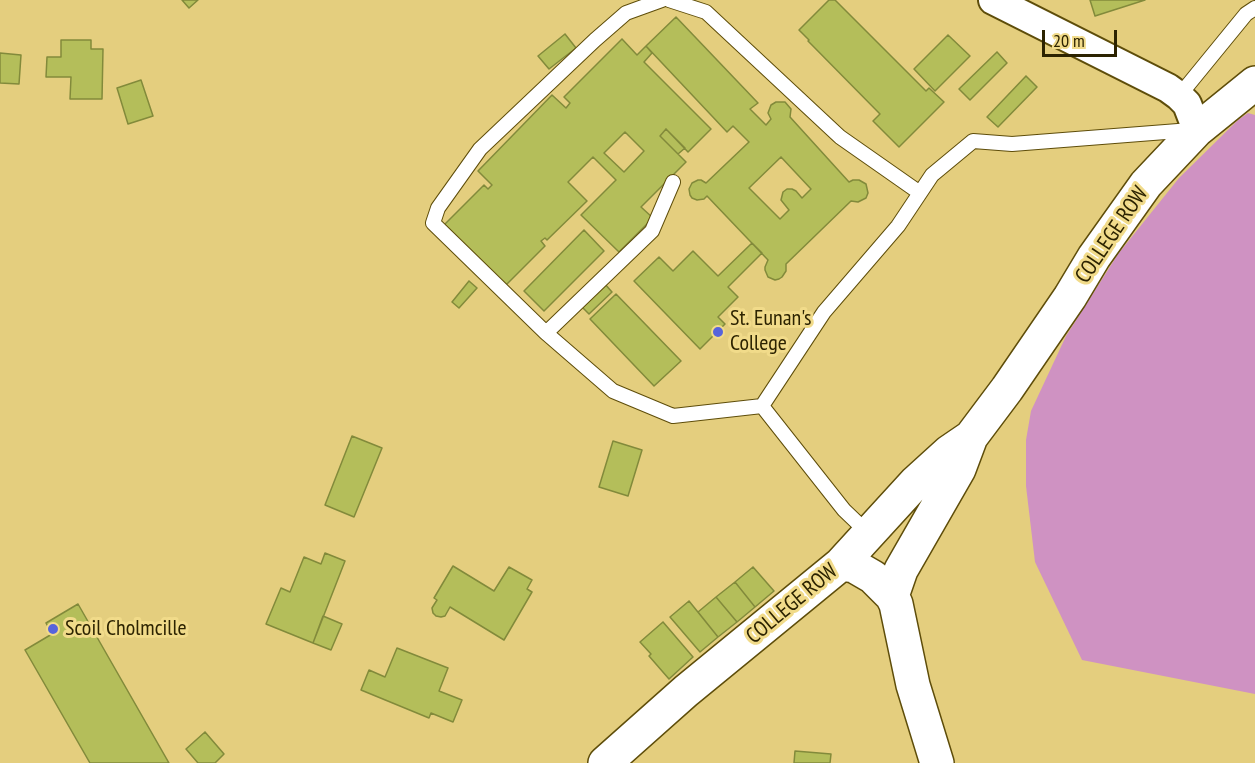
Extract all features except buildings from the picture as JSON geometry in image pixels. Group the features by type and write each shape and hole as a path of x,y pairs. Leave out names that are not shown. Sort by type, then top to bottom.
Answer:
{"street":[{"path":"993,0 1168,88 1187,104 1197,130"},
{"name":"COLLEGE ROW","path":"892,596 901,570 959,469 971,437 1007,389 1070,297 1094,257 1146,184 1197,130 1252,91"},
{"name":"COLLEGE ROW","path":"605,763 686,691 841,564 916,482 949,452 971,437"},
{"path":"841,564 854,567 873,577 892,596 896,604 913,685 937,763"}],"lane":[{"path":"662,0 626,13 480,149 438,208 433,223 546,333 613,391 673,416 762,406"},
{"path":"669,0 706,12 840,137 920,193"},
{"path":"1179,96 1246,14 1255,8"},
{"path":"762,406 824,312 898,226 932,175 973,141 1012,144 1197,130"},
{"path":"546,333 652,231 673,182"},
{"path":"762,406 844,510 868,533"}],"shaded area":[{"path":"1248,113 1255,115 1255,694 1082,660 1035,562 1026,486 1026,440 1031,411 1066,336 1118,254 1179,178"}],"place":[{"name":"St. Eunan's College","path":"718,332"},
{"name":"Scoil Cholmcille","path":"53,629"}]}
